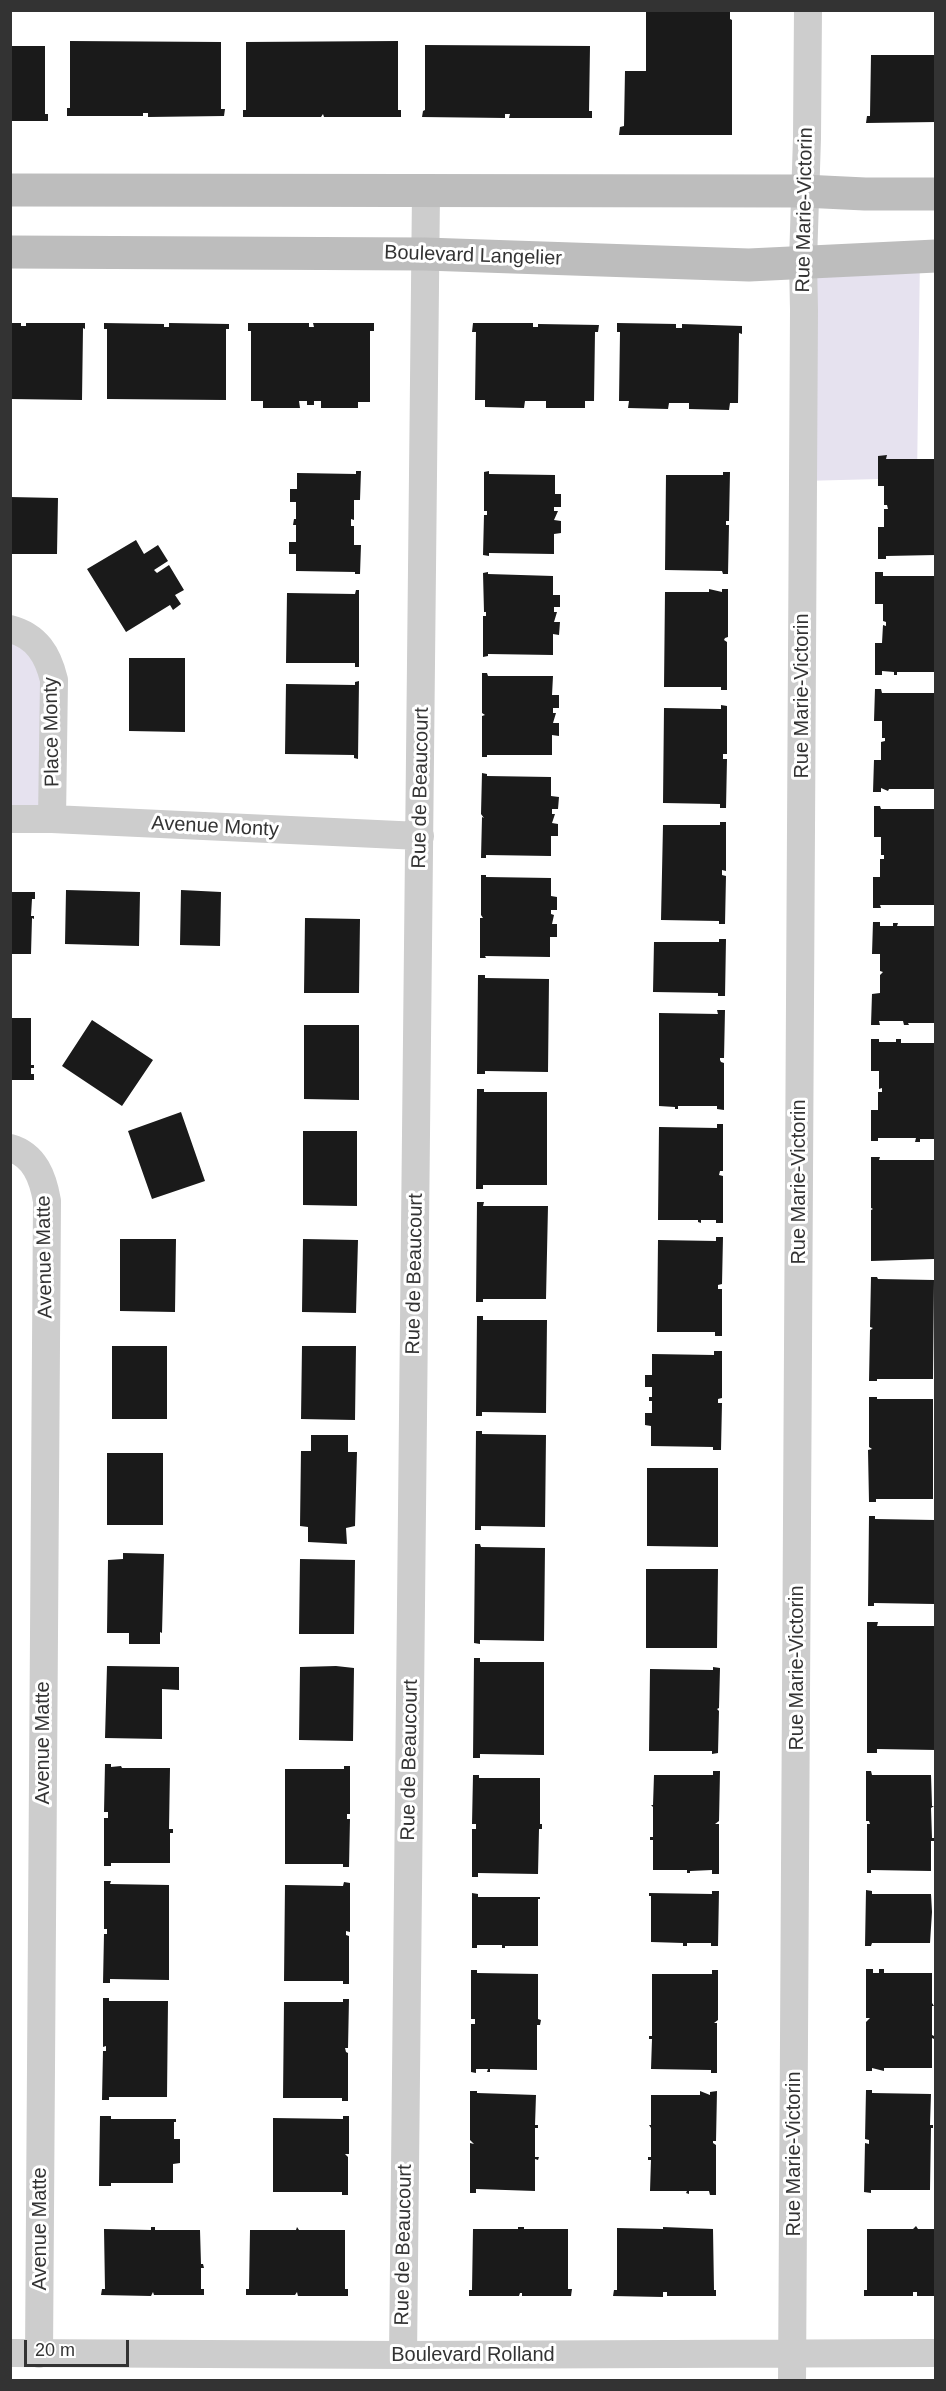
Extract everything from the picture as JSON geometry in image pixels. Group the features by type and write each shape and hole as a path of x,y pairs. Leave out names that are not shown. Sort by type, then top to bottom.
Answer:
{"main road":[{"path":"10,190 804,191 936,194"},
{"name":"Boulevard Langelier","path":"10,252 425,254 749,265 936,256"}],"street":[{"name":"Rue Marie-Victorin","path":"793,2367 804,321 802,261 807,138 808,10"},
{"name":"Rue de Beaucourt","path":"403,2355 426,192"},
{"name":"Place Monty","path":"10,629 22,632 40,646 50,663 54,680 52,819"},
{"name":"Avenue Monty","path":"10,819 420,836"},
{"name":"Avenue Matte","path":"10,1148 32,1162 44,1179 47,1201 39,2354"},
{"name":"Boulevard Rolland","path":"10,2353 403,2355 793,2367 936,2353"}],"shaded area":[{"path":"920,256 917,478 803,481 803,261"},
{"path":"10,631 40,646 52,819 11,819"}],"building":[{"path":"646,10 730,10 732,20 732,135 619,135 620,127 624,126 625,71 646,71"},
{"path":"70,41 221,42 221,109 225,109 224,116 148,117 148,113 143,113 143,116 67,116 67,108 70,108"},
{"path":"398,41 398,110 401,110 401,117 324,117 323,114 321,117 243,117 243,110 246,110 246,42"},
{"path":"425,45 590,46 589,111 592,111 592,118 509,118 510,114 505,114 505,118 422,117 425,110"},
{"path":"10,46 45,46 45,114 48,114 48,121 10,121"},
{"path":"871,55 936,55 936,122 866,123 867,116 870,116"},
{"path":"10,323 21,323 21,326 26,326 26,323 85,323 85,329 83,328 82,400 10,399"},
{"path":"104,323 164,324 164,327 169,327 169,323 229,324 229,329 226,329 226,400 107,399 107,329 104,329"},
{"path":"248,323 309,323 309,327 314,327 313,323 374,323 374,331 370,331 370,402 358,402 358,408 321,408 321,401 314,401 314,405 307,405 307,401 299,401 300,408 263,408 263,401 251,401 251,331 248,331"},
{"path":"473,323 533,323 533,327 538,327 538,324 599,325 598,332 595,332 594,401 585,401 585,408 546,408 546,401 525,401 524,408 485,407 485,400 475,400 476,332 472,332"},
{"path":"617,323 676,324 676,328 682,328 682,324 742,326 742,334 739,333 738,403 730,403 729,410 689,409 689,403 669,403 668,409 628,408 629,401 619,401 620,332 617,332"},
{"path":"887,455 886,459 936,459 936,555 886,556 886,559 878,559 878,527 884,527 884,509 888,509 887,505 884,505 884,486 878,486 878,456"},
{"path":"356,471 361,471 360,500 354,500 354,520 351,519 351,526 354,526 354,545 361,545 360,574 296,571 296,554 289,554 289,542 296,542 296,525 293,525 296,519 296,502 290,502 290,489 297,489 297,473 356,474"},
{"path":"489,471 489,474 555,475 555,494 561,494 561,507 554,507 554,511 558,511 554,520 561,521 561,533 554,534 554,554 489,553 489,556 483,555 484,515 487,515 487,511 484,511 484,472"},
{"path":"723,472 730,472 729,521 726,521 726,525 729,525 728,574 723,574 722,571 665,570 666,475 723,475"},
{"path":"10,497 58,498 57,554 10,554"},
{"path":"136,540 144,554 158,545 168,561 154,570 157,573 169,565 184,590 175,595 181,604 173,610 170,605 126,632 87,569"},
{"path":"488,572 488,574 553,576 553,595 560,595 560,607 554,607 554,612 557,612 554,622 560,622 559,635 553,634 553,655 488,654 483,657 483,616 486,616 486,612 484,612 483,573"},
{"path":"875,572 883,572 883,576 936,576 936,672 897,672 897,675 894,675 894,672 882,671 882,675 875,675 875,643 882,643 883,625 886,626 886,622 883,621 883,604 875,604"},
{"path":"709,589 722,592 722,589 728,589 728,637 724,640 727,642 727,690 721,690 721,687 664,687 665,592 709,592"},
{"path":"356,590 359,590 359,667 355,667 355,663 286,663 287,593 355,594"},
{"path":"129,658 185,658 185,732 129,731"},
{"path":"482,673 487,673 488,676 553,676 552,695 559,695 559,708 553,708 553,713 556,713 553,723 559,723 559,736 552,735 552,755 487,755 487,757 482,757 482,716 485,715 482,713"},
{"path":"359,681 358,759 354,758 354,755 285,754 286,684 355,685 355,682"},
{"path":"875,689 881,689 882,693 936,693 936,789 889,789 888,791 881,788 881,792 873,792 874,760 881,760 881,742 885,741 885,738 882,738 882,721 874,721"},
{"path":"721,705 727,706 727,754 723,754 723,759 727,759 726,808 720,808 720,804 663,803 664,708 721,709"},
{"path":"482,773 487,776 551,777 551,796 559,797 558,809 552,809 552,814 555,814 552,823 558,824 558,836 551,836 551,856 486,855 486,858 481,858 482,817 484,818 481,814"},
{"path":"874,806 880,806 881,809 936,809 936,905 880,905 881,908 873,908 873,877 880,877 880,859 884,859 884,855 881,855 881,837 874,837"},
{"path":"720,822 726,822 726,871 722,870 722,875 726,876 725,924 719,924 719,921 661,920 663,825 720,825"},
{"path":"481,875 551,878 551,896 557,897 557,910 551,910 551,914 554,915 552,924 557,924 557,937 550,937 550,957 485,956 486,958 480,958 480,918 483,918 481,915"},
{"path":"66,890 140,892 139,946 65,944"},
{"path":"181,890 221,892 220,946 180,945"},
{"path":"10,892 35,892 35,899 32,899 31,916 34,916 34,919 32,918 31,954 10,954"},
{"path":"305,918 360,919 359,993 304,993"},
{"path":"873,922 880,922 880,926 893,926 893,923 898,923 897,926 936,926 936,1023 904,1025 903,1021 879,1021 880,1025 871,1025 872,994 880,993 880,975 883,972 880,971 880,954 872,954"},
{"path":"719,939 726,939 725,996 718,996 718,993 653,992 654,942 719,942"},
{"path":"478,975 485,975 485,978 549,979 548,1072 485,1071 485,1074 477,1074"},
{"path":"717,1010 725,1010 724,1058 720,1058 724,1063 724,1110 717,1109 717,1106 678,1106 678,1109 675,1109 675,1107 659,1106 659,1013 718,1014"},
{"path":"10,1018 31,1018 31,1065 34,1065 34,1068 31,1068 31,1074 34,1074 34,1080 10,1080"},
{"path":"92,1020 153,1060 122,1106 62,1066"},
{"path":"304,1025 359,1025 359,1100 304,1099"},
{"path":"871,1039 879,1039 879,1042 896,1042 896,1039 901,1039 901,1043 936,1043 936,1139 920,1139 920,1142 915,1142 916,1138 878,1138 878,1141 871,1141 871,1110 878,1110 878,1092 882,1092 882,1088 879,1089 879,1071 871,1071"},
{"path":"477,1089 484,1089 484,1092 547,1092 547,1185 483,1185 483,1189 476,1189"},
{"path":"181,1112 205,1181 152,1199 128,1131"},
{"path":"717,1124 723,1124 723,1171 720,1171 719,1175 723,1176 723,1223 716,1223 716,1220 701,1220 701,1223 698,1220 658,1220 659,1127 717,1128"},
{"path":"303,1131 357,1131 357,1206 303,1205"},
{"path":"871,1157 880,1157 879,1160 935,1160 934,1259 871,1261 871,1210 873,1209 871,1208"},
{"path":"477,1202 484,1202 483,1206 548,1206 546,1299 483,1299 483,1302 476,1302"},
{"path":"716,1237 723,1237 722,1284 718,1285 718,1289 722,1289 722,1336 715,1336 715,1332 657,1332 658,1240 716,1241"},
{"path":"120,1239 176,1239 175,1312 120,1311"},
{"path":"303,1239 358,1240 356,1313 302,1312"},
{"path":"871,1277 934,1280 933,1379 869,1381 870,1330 873,1328 870,1327"},
{"path":"477,1316 483,1316 483,1320 547,1320 546,1413 482,1412 482,1416 476,1416"},
{"path":"112,1346 167,1346 167,1419 112,1419"},
{"path":"302,1346 356,1346 355,1420 301,1419"},
{"path":"714,1351 722,1351 722,1398 718,1399 718,1403 722,1403 721,1450 713,1450 713,1447 651,1446 651,1426 645,1425 645,1413 652,1413 652,1401 649,1401 649,1397 652,1397 652,1387 645,1387 645,1375 652,1375 652,1354 714,1355"},
{"path":"869,1397 933,1399 933,1499 876,1499 876,1502 869,1502 868,1450 872,1449 869,1447"},
{"path":"476,1431 482,1431 482,1434 546,1435 545,1527 481,1526 481,1530 475,1530"},
{"path":"311,1435 348,1435 348,1452 357,1452 355,1526 346,1528 347,1544 308,1542 308,1527 300,1526 301,1451 311,1451"},
{"path":"107,1453 163,1453 163,1525 107,1525"},
{"path":"647,1468 718,1468 718,1547 647,1546"},
{"path":"869,1516 875,1516 875,1519 935,1520 934,1604 874,1603 874,1606 868,1606"},
{"path":"475,1544 480,1544 481,1547 545,1548 544,1641 480,1640 480,1644 474,1643"},
{"path":"123,1553 164,1554 160,1644 129,1644 129,1633 107,1633 108,1560 123,1559"},
{"path":"300,1559 355,1560 354,1634 299,1634"},
{"path":"646,1569 718,1569 717,1648 646,1648"},
{"path":"867,1622 878,1622 877,1626 936,1626 936,1750 877,1749 877,1753 867,1753"},
{"path":"474,1658 480,1658 480,1662 544,1662 544,1755 480,1754 480,1758 473,1758"},
{"path":"107,1666 179,1667 179,1690 162,1689 162,1739 105,1738"},
{"path":"300,1667 354,1668 353,1741 299,1740"},
{"path":"713,1667 720,1668 719,1708 717,1709 719,1711 718,1753 712,1754 712,1751 649,1751 650,1669 713,1670"},
{"path":"105,1764 122,1768 170,1768 169,1829 173,1829 173,1833 170,1833 170,1863 111,1863 111,1866 104,1866 104,1818 108,1818 108,1812 104,1812"},
{"path":"344,1766 350,1766 350,1814 347,1814 347,1819 350,1819 349,1867 343,1867 343,1864 285,1864 285,1769 344,1769"},
{"path":"713,1771 720,1771 719,1821 715,1824 719,1824 719,1874 712,1874 712,1870 687,1873 687,1870 653,1870 653,1840 650,1840 650,1837 653,1837 653,1807 651,1805 653,1805 654,1775 713,1775"},
{"path":"866,1771 871,1771 872,1775 931,1775 932,1806 934,1806 931,1808 932,1838 934,1841 931,1841 931,1871 871,1870 871,1873 867,1873 867,1824 870,1824 866,1821"},
{"path":"473,1775 479,1775 479,1778 540,1778 540,1824 542,1824 542,1829 539,1829 538,1874 478,1873 478,1877 472,1877 472,1829 476,1829 476,1824 472,1824"},
{"path":"104,1881 111,1881 110,1884 169,1885 169,1980 110,1979 110,1983 103,1983 104,1934 107,1934 107,1929 104,1929"},
{"path":"344,1882 350,1883 350,1932 346,1931 346,1935 349,1936 349,1984 343,1984 343,1981 284,1981 285,1885 343,1886"},
{"path":"866,1890 872,1891 872,1894 931,1894 930,1943 872,1943 871,1946 865,1946"},
{"path":"712,1891 719,1891 718,1946 711,1946 711,1943 687,1943 687,1946 683,1946 683,1943 651,1942 651,1896 649,1893 712,1894"},
{"path":"472,1893 478,1894 478,1897 540,1897 538,1899 538,1946 505,1946 502,1948 502,1945 477,1945 477,1948 472,1948"},
{"path":"866,1969 873,1969 873,1973 879,1973 879,1969 884,1969 884,1973 932,1973 932,2003 934,2006 932,2006 932,2035 934,2039 932,2038 932,2068 884,2068 884,2071 872,2068 872,2071 866,2071 866,2022 870,2018 866,2018"},
{"path":"471,1970 477,1970 477,1973 538,1974 538,2019 541,2020 540,2025 537,2025 537,2070 490,2069 490,2072 487,2072 488,2069 476,2069 476,2073 471,2072 471,2024 475,2024 475,2019 471,2019"},
{"path":"712,1970 718,1970 718,2020 714,2023 717,2023 717,2073 711,2073 711,2070 651,2069 652,2039 649,2039 649,2036 652,2036 652,1974 712,1974"},
{"path":"103,1998 109,1998 109,2001 168,2001 167,2097 109,2097 109,2100 102,2100 103,2051 106,2051 106,2046 103,2047"},
{"path":"343,1999 349,1999 348,2048 345,2048 348,2053 348,2101 342,2101 342,2098 283,2098 284,2002 343,2002"},
{"path":"866,2090 872,2090 872,2093 931,2094 930,2125 933,2125 933,2128 931,2128 930,2190 864,2192 865,2143 869,2144 869,2140 865,2139"},
{"path":"470,2091 536,2095 535,2125 538,2125 538,2128 535,2128 535,2157 539,2157 538,2160 535,2159 535,2191 476,2189 476,2193 470,2193 470,2143 474,2144 470,2140"},
{"path":"700,2091 710,2095 710,2092 717,2091 716,2141 713,2141 716,2145 716,2195 710,2195 709,2191 689,2191 689,2194 686,2193 687,2191 650,2191 651,2160 648,2160 648,2157 651,2157 651,2128 649,2125 651,2125 651,2095 700,2095"},
{"path":"100,2116 111,2116 111,2119 176,2119 174,2139 180,2139 180,2163 173,2164 173,2183 111,2183 111,2186 99,2186"},
{"path":"343,2116 349,2116 349,2154 345,2154 348,2157 348,2195 342,2195 342,2192 273,2192 273,2118 343,2119"},
{"path":"916,2226 918,2229 936,2229 936,2296 917,2296 917,2292 913,2292 913,2296 864,2296 864,2290 867,2290 867,2229 913,2229"},
{"path":"151,2227 155,2227 155,2230 200,2230 201,2264 204,2268 201,2268 201,2289 204,2289 204,2295 154,2295 153,2292 151,2296 101,2295 102,2289 105,2289 104,2229 151,2230"},
{"path":"297,2227 299,2230 345,2230 345,2289 348,2289 348,2296 298,2296 297,2292 295,2295 246,2295 246,2289 249,2289 250,2230 296,2230"},
{"path":"518,2227 568,2229 568,2289 572,2289 571,2296 522,2296 520,2293 519,2296 469,2296 469,2290 472,2290 473,2229 518,2229"},
{"path":"663,2227 713,2229 716,2296 667,2296 667,2292 663,2292 663,2297 613,2296 614,2290 617,2290 617,2228 663,2229"}]}
